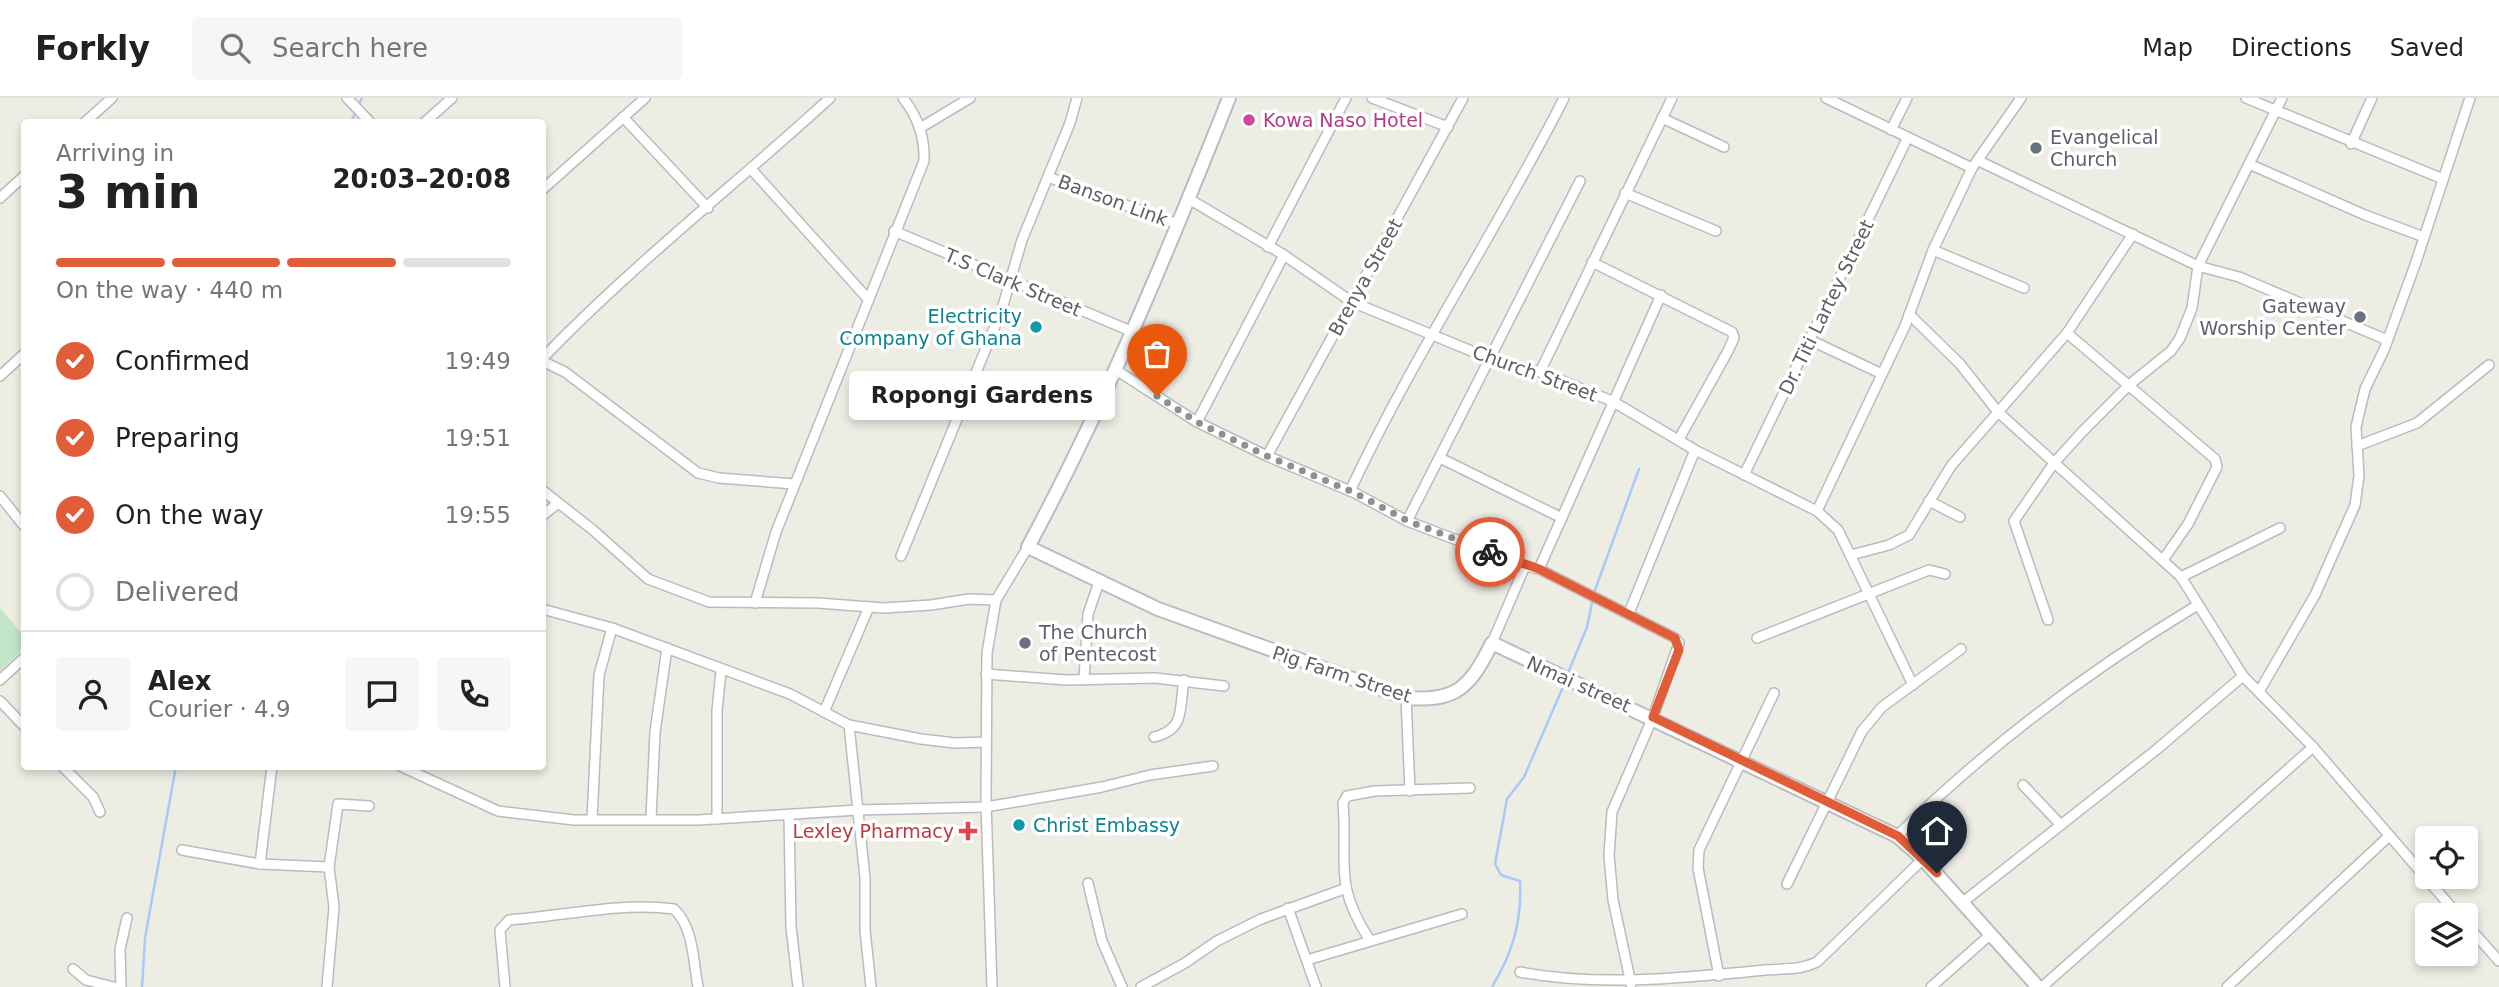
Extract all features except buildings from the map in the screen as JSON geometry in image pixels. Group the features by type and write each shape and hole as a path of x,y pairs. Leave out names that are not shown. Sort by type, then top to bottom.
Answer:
{"street":[{"path":"88,119 113,98"},
{"path":"428,119 452,98"},
{"path":"546,186 645,98"},
{"path":"546,356 605,296 752,170 830,98"},
{"path":"755,603 776,531 924,161 924,142 920,128 904,98"},
{"path":"920,128 970,98"},
{"path":"901,556 975,380 1002,309 1009,278 1077,98"},
{"path":"992,987 986,807 986,674 996,600 1071,467 1133,332 1229,98"},
{"path":"1268,247 1346,98"},
{"path":"1372,98 1448,127"},
{"name":"Brenya Street","path":"1267,456 1463,98"},
{"path":"1350,491 1432,334 1531,164 1564,98"},
{"path":"1540,372 1672,98"},
{"path":"1826,98 1907,139 1976,164 2198,266 2238,276 2387,340"},
{"path":"1891,130 1907,98"},
{"path":"1817,511 1882,374 1933,250 1976,164 2021,98"},
{"path":"2246,98 2351,144 2443,179"},
{"path":"2048,620 2014,521 2054,463 2129,385 2171,351 2180,338 2192,308 2198,266 2283,98"},
{"path":"2351,144 2372,98"},
{"path":"2260,690 2315,595 2355,505 2359,476 2356,427 2365,389 2387,340 2470,98"},
{"path":"349,100 367,119"},
{"path":"623,117 708,208"},
{"path":"1662,118 1724,148"},
{"name":"Dr. Titi Lartey Street","path":"1744,475 1907,139"},
{"path":"2249,164 2365,215 2424,237"},
{"path":"752,170 868,299"},
{"name":"Banson Link","path":"1048,177 1178,224"},
{"path":"0,198 21,179"},
{"path":"1408,521 1580,181"},
{"path":"1625,192 1716,231"},
{"name":"Church Street","path":"1189,199 1284,255 1352,302 1491,359 1540,372 1612,401 1695,450 1817,511 1838,530 1913,685"},
{"name":"T.S Clark Street","path":"894,231 1133,332"},
{"path":"1851,555 1903,540 1921,518 1951,466 2067,333 2133,234"},
{"path":"1933,250 2024,288"},
{"path":"1197,422 1284,255"},
{"path":"1592,262 1725,326 1734,338 1679,439"},
{"path":"1539,569 1661,295"},
{"path":"1909,313 1960,364 1998,412 2181,578 2196,606 2243,676 2260,690 2313,747 2447,903"},
{"path":"2067,333 2211,453 2217,467 2188,524 2163,560"},
{"path":"1810,340 1882,374"},
{"path":"0,376 21,357"},
{"path":"546,362 565,372 698,473 719,478 794,484"},
{"path":"2357,446 2417,423 2489,365"},
{"path":"1116,370 1197,422 1267,456 1350,491 1408,521 1539,569 1675,638 1679,643 1653,717 1612,812 1609,855 1613,900 1631,984"},
{"path":"1629,613 1695,450"},
{"path":"1440,458 1562,518"},
{"path":"546,494 648,579 709,602 818,603 869,607 931,605 970,599 996,600"},
{"path":"0,496 21,522"},
{"path":"1929,501 1960,517"},
{"path":"546,513 558,503"},
{"path":"2181,578 2280,528"},
{"name":"Pig Farm Street","path":"1028,547 1099,582 1209,629 1406,698 1431,700 1447,697 1464,687 1478,671 1525,566"},
{"path":"1757,638 1929,570 1945,574"},
{"path":"1084,680 1088,614 1099,582"},
{"path":"1898,836 2018,728 2118,652 2196,606"},
{"path":"824,712 869,607"},
{"path":"546,610 612,628 721,671 790,694 849,725 921,739 955,743 986,742"},
{"path":"593,820 599,675 612,628"},
{"name":"Nmai street","path":"1492,643 1653,717 1898,836 1923,859 2040,987"},
{"path":"651,818 655,732 667,648"},
{"path":"1787,884 1862,731 1882,708 1961,649"},
{"path":"0,680 21,661"},
{"path":"717,819 717,711 721,671"},
{"path":"986,674 1084,680 1120,677 1184,680 1224,686"},
{"path":"1963,902 2156,750 2243,676"},
{"path":"1154,737 1168,734 1175,728 1184,680"},
{"path":"1719,976 1698,868 1699,850 1774,693"},
{"path":"1406,698 1410,791"},
{"path":"0,701 21,723"},
{"path":"849,725 871,987"},
{"path":"2040,987 2313,747"},
{"path":"409,770 498,811 539,817 593,820 717,819 858,810 986,807 1102,787 1150,775 1213,766"},
{"path":"66,770 93,797 100,812"},
{"path":"260,863 272,770"},
{"path":"2023,785 2061,825"},
{"path":"1368,939 1354,916 1344,889 1343,803 1346,796 1354,793 1470,788"},
{"path":"327,987 334,907 328,867 338,804 369,806"},
{"path":"789,816 791,927 798,987"},
{"path":"2227,987 2388,836"},
{"path":"182,850 260,863 328,867"},
{"path":"1520,972 1549,982 1581,986 1631,984 1767,970 1799,971 1817,962 1923,859"},
{"path":"1088,883 1102,941 1122,987"},
{"path":"1141,987 1185,963 1217,940 1288,908 1344,889"},
{"path":"505,987 500,930 509,920 598,909 641,907 674,909 680,915 689,935 698,987"},
{"path":"1288,908 1316,987"},
{"path":"1307,960 1368,939 1462,914"},
{"path":"121,987 120,949 127,918"},
{"path":"1931,987 1991,934"},
{"path":"2478,937 2499,961"},
{"path":"73,969 86,980 114,987"}],"green space":[{"path":"0,608 21,632 21,651 0,671"}],"waterway":[{"path":"352,119 362,98"},
{"path":"1594,593 1639,469"},
{"path":"1568,673 1587,627 1593,598"},
{"path":"1492,987 1511,949 1518,923 1520,881 1501,875 1495,864 1507,799 1524,777 1563,687"},
{"path":"142,987 145,938 175,770"}],"way so far":[{"path":"1157,396 1197,422 1267,456 1355,493 1408,521 1490,552"}],"place":[{"name":"Kowa Naso Hotel","path":"1249,120"},
{"name":"Evangelical Church","path":"2036,148"},
{"name":"Gateway Worship Center","path":"2360,317"},
{"name":"Electricity Company of Ghana","path":"1036,327"},
{"name":"Ropongi Gardens","path":"1157,396"},
{"name":"The Church of Pentecost","path":"1025,643"},
{"name":"Christ Embassy","path":"1019,825"},
{"name":"Lexley Pharmacy","path":"968,831"}],"route":[{"path":"1490,552 1539,569 1675,638 1679,643 1679,650 1653,717 1898,836 1937,873"}]}
